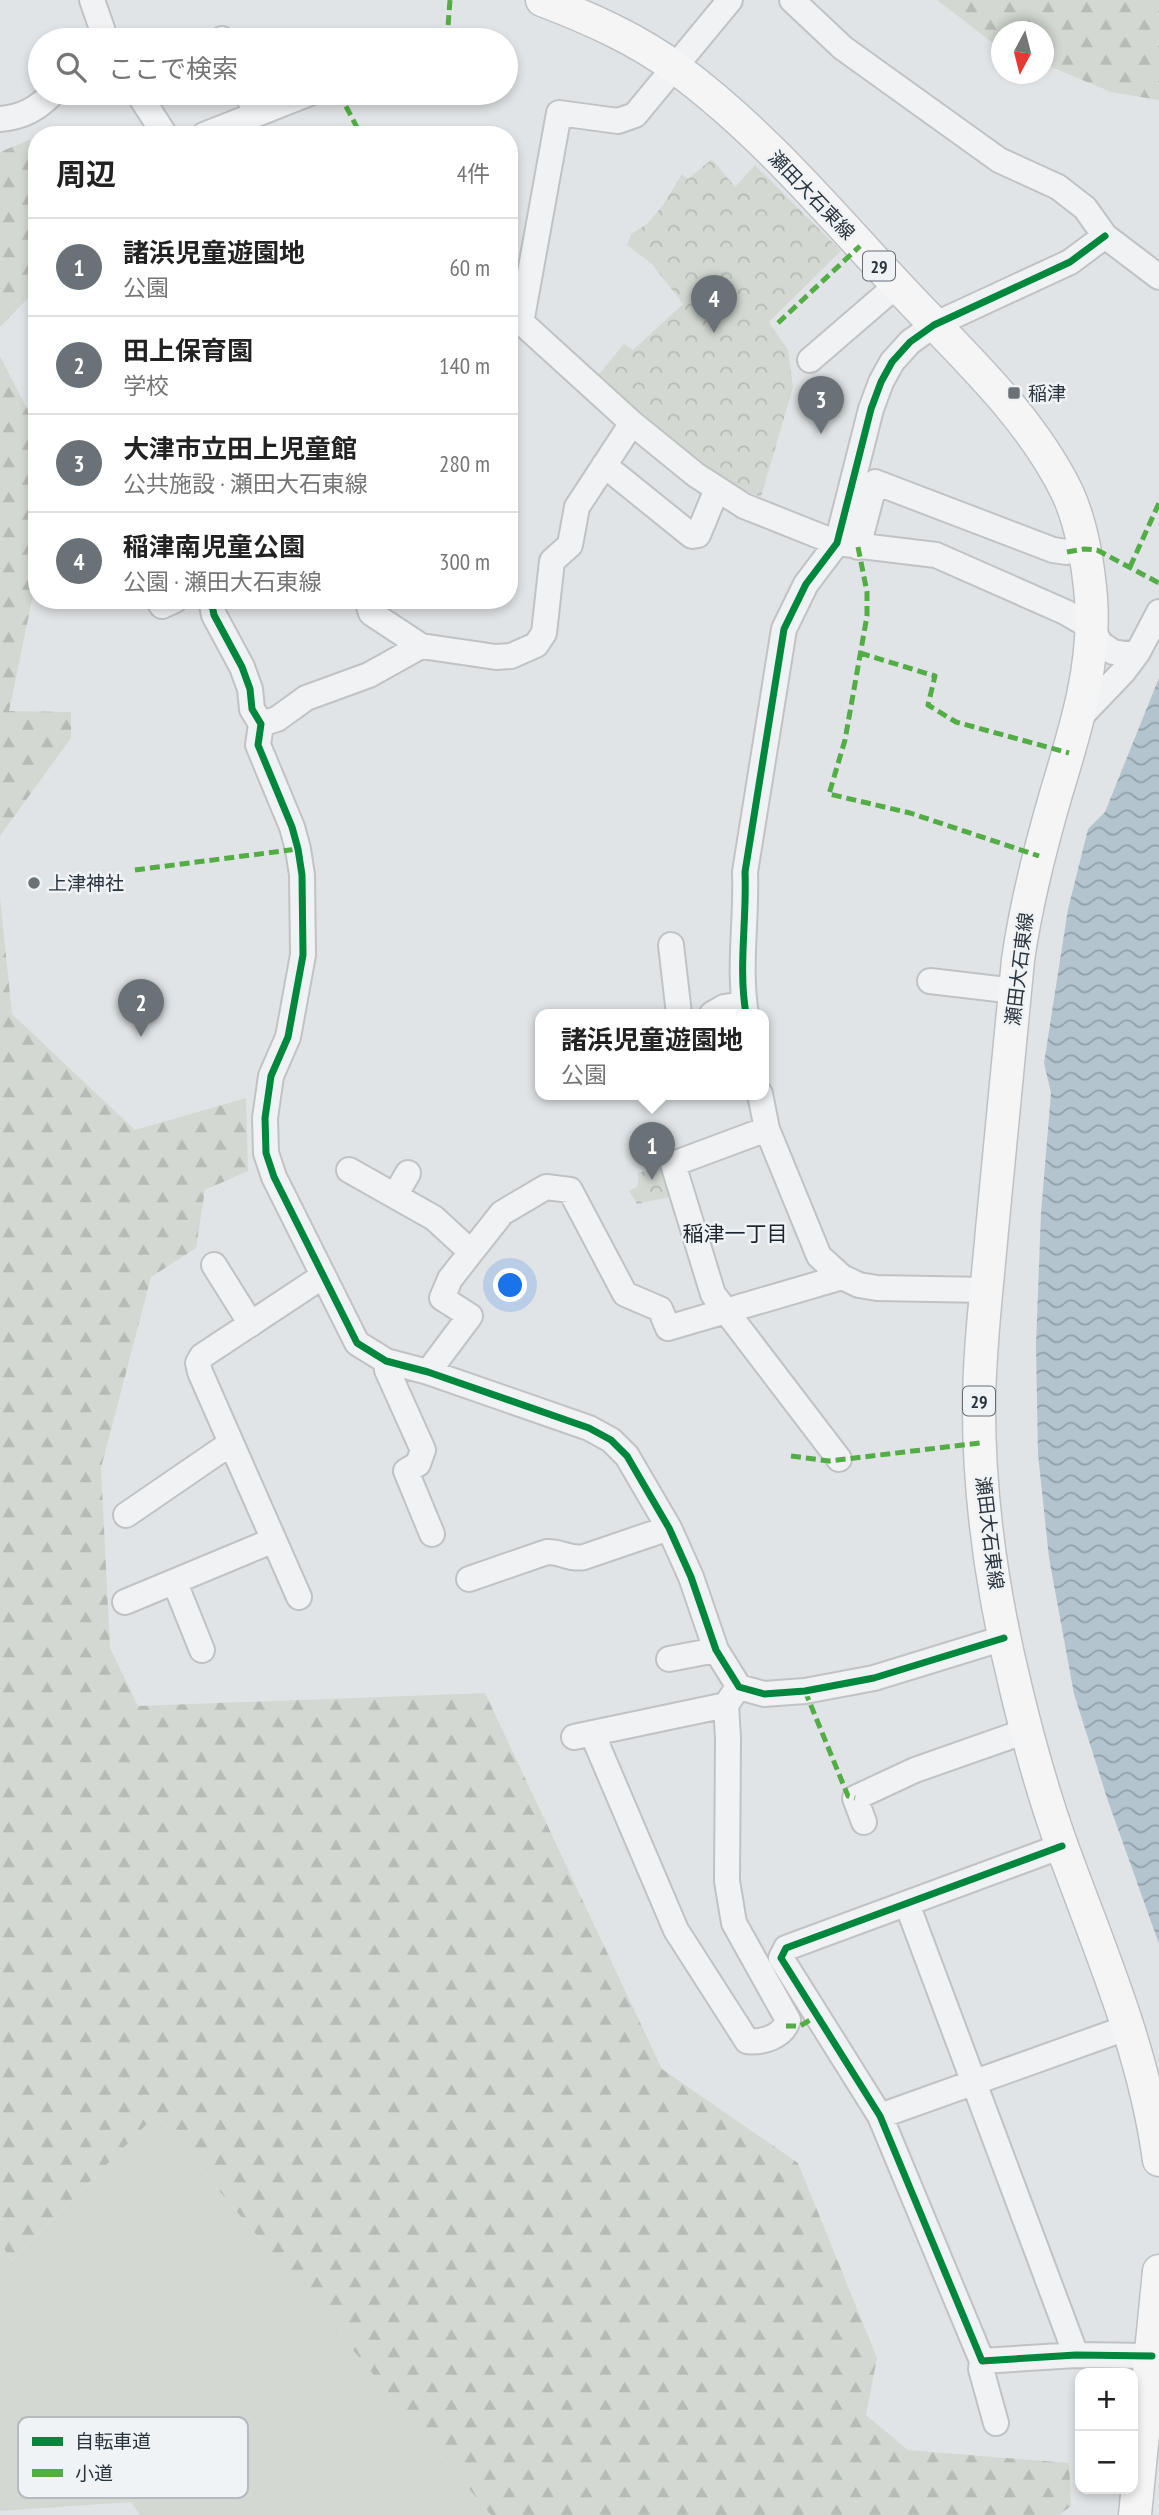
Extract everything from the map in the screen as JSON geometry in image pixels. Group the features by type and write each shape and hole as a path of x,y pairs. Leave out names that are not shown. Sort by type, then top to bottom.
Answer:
{"main road":[{"name":"瀬田大石東線","path":"542,0 646,48 675,67 729,112 780,160 1025,426 1048,458 1075,515 1086,558 1091,627 1080,717 1055,796 1026,909 1014,992 980,1367 980,1443 988,1536 1004,1638 1026,1731 1062,1846 1143,2070 1159,2160"},
{"path":"1135,2515 1159,2271"}],"street":[{"path":"92,0 102,28"},
{"path":"518,303 559,113 618,121 635,114 730,0"},
{"path":"792,0 843,48 999,160 1058,187 1084,208 1105,236 1153,263"},
{"path":"0,119 19,117 40,105"},
{"path":"146,105 159,126"},
{"path":"217,126 248,105"},
{"path":"847,545 871,409 892,362 910,342 934,325 1070,262 1105,236"},
{"path":"810,360 897,285"},
{"path":"518,320 632,423 721,492 744,506 847,545 936,555 1065,612 1091,627 1101,644 1112,652 1138,652"},
{"path":"369,609 371,613 421,646 496,657 511,656 536,645 544,634 552,561 570,545 578,506 632,423"},
{"path":"604,465 692,536 698,535 721,492"},
{"path":"721,1009 745,1009 742,968 745,872 784,629 806,584 847,545 875,482 1053,550 1067,552"},
{"path":"703,553 721,492"},
{"path":"213,609 250,689 252,709 261,724 258,745 292,827 302,875 303,955 288,1037 271,1076 265,1118 266,1153 274,1177 357,1343 386,1361 428,1372 589,1428 611,1440 627,1456 669,1528 691,1577 733,1696 727,1881 734,1923 788,2020 783,2030 761,2042 747,2041 676,1930 583,1735 733,1696 805,1691 874,1678 1004,1638"},
{"path":"1080,717 1123,672 1138,652 1159,612"},
{"path":"261,724 277,719 306,698 369,675 421,646"},
{"path":"671,945 678,1009"},
{"path":"930,981 1014,992"},
{"path":"761,1100 767,1129 819,1256 842,1277 859,1285 877,1288 986,1290"},
{"path":"767,1129 673,1164 713,1294 839,1459"},
{"path":"349,1170 434,1218 471,1252"},
{"path":"396,1196 408,1173"},
{"path":"428,1372 470,1317 442,1298 450,1279 502,1213 546,1187 570,1190 625,1294 660,1309 668,1328 842,1277"},
{"path":"214,1265 251,1324"},
{"path":"299,1597 198,1363 202,1356 323,1276"},
{"path":"386,1361 387,1370 423,1450 418,1464 407,1471 432,1534"},
{"path":"126,1515 231,1443"},
{"path":"469,1579 547,1552 556,1552 574,1559 669,1528"},
{"path":"125,1602 274,1540"},
{"path":"175,1583 202,1650"},
{"path":"669,1659 716,1650"},
{"path":"864,1822 855,1798 915,1770 1026,1731"},
{"path":"996,2423 981,2369 982,2361 880,2116 781,1958 786,1948 1062,1846"},
{"path":"907,1903 1076,2355"},
{"path":"880,2116 1129,2028"},
{"path":"982,2361 1076,2355 1152,2356"}],"green space":[{"path":"937,0 1159,0 1159,100 1111,92 1054,68 1054,21 991,21 991,41"},
{"path":"28,140 28,298 0,327 0,152"},
{"path":"712,159 735,187 755,165 841,251 769,322 788,350 793,387 761,497 732,485 595,379 624,344 633,350 683,304 652,264 627,245 631,234 647,224 663,205 682,174 688,179"},
{"path":"0,356 28,410 28,609 30,609 9,711 71,712 71,738 0,836"},
{"path":"0,897 12,1014 135,1130 246,1098 248,1171 205,1190 196,1248 151,1277 101,1468 110,1648 138,1706 485,1693 662,2069 798,2163 877,2358 866,2415 908,2450 1069,2463 1071,2506 1059,2515 491,2515 156,2115 11,2261 0,2241"},
{"path":"662,1167 670,1197 637,1204 629,1191 638,1186 638,1173"},
{"path":"156,2115 491,2515 140,2515 131,2502 0,2511 0,2241 11,2261"}],"water":[{"path":"1159,678 1159,1944 1108,1801 1074,1694 1049,1558 1038,1454 1036,1345 1041,1213 1051,1093 1044,1063 1068,909 1088,829 1105,812"}],"marked path":[{"path":"448,28 450,0"},
{"path":"345,105 356,126"},
{"path":"778,323 860,246"},
{"path":"1130,567 1159,503"},
{"path":"858,547 867,592 867,616 845,740 829,794 910,813 1039,856"},
{"path":"1067,552 1097,550 1159,583"},
{"path":"860,653 935,676 928,705 956,722 1069,753"},
{"path":"135,870 298,849"},
{"path":"791,1456 829,1461 980,1443"},
{"path":"805,1691 848,1796 855,1798"},
{"path":"786,2026 800,2026 817,2016"}],"cycle path":[{"path":"745,1009 743,979 745,872 784,629 806,584 837,543 871,409 881,382 892,362 910,342 934,325 1070,262 1105,236"},
{"path":"213,609 250,689 252,709 261,724 258,745 292,827 302,875 303,955 288,1037 271,1076 265,1118 266,1153 274,1177 357,1343 386,1361 428,1372 589,1428 611,1440 627,1456 669,1528 691,1577 716,1650 739,1687 764,1694 805,1691 874,1678 1004,1638"},
{"path":"1062,1846 786,1948 781,1958 880,2116 982,2361 1076,2355 1152,2356"}],"place":[{"name":"稲津南児童公園","path":"714,333"},
{"name":"稲津","path":"1014,393"},
{"name":"大津市立田上児童館","path":"821,434"},
{"name":"上津神社","path":"34,883"},
{"name":"田上保育園","path":"141,1037"},
{"name":"諸浜児童遊園地","path":"652,1180"}],"district":[{"name":"稲津一丁目","path":"735,1233"}]}
